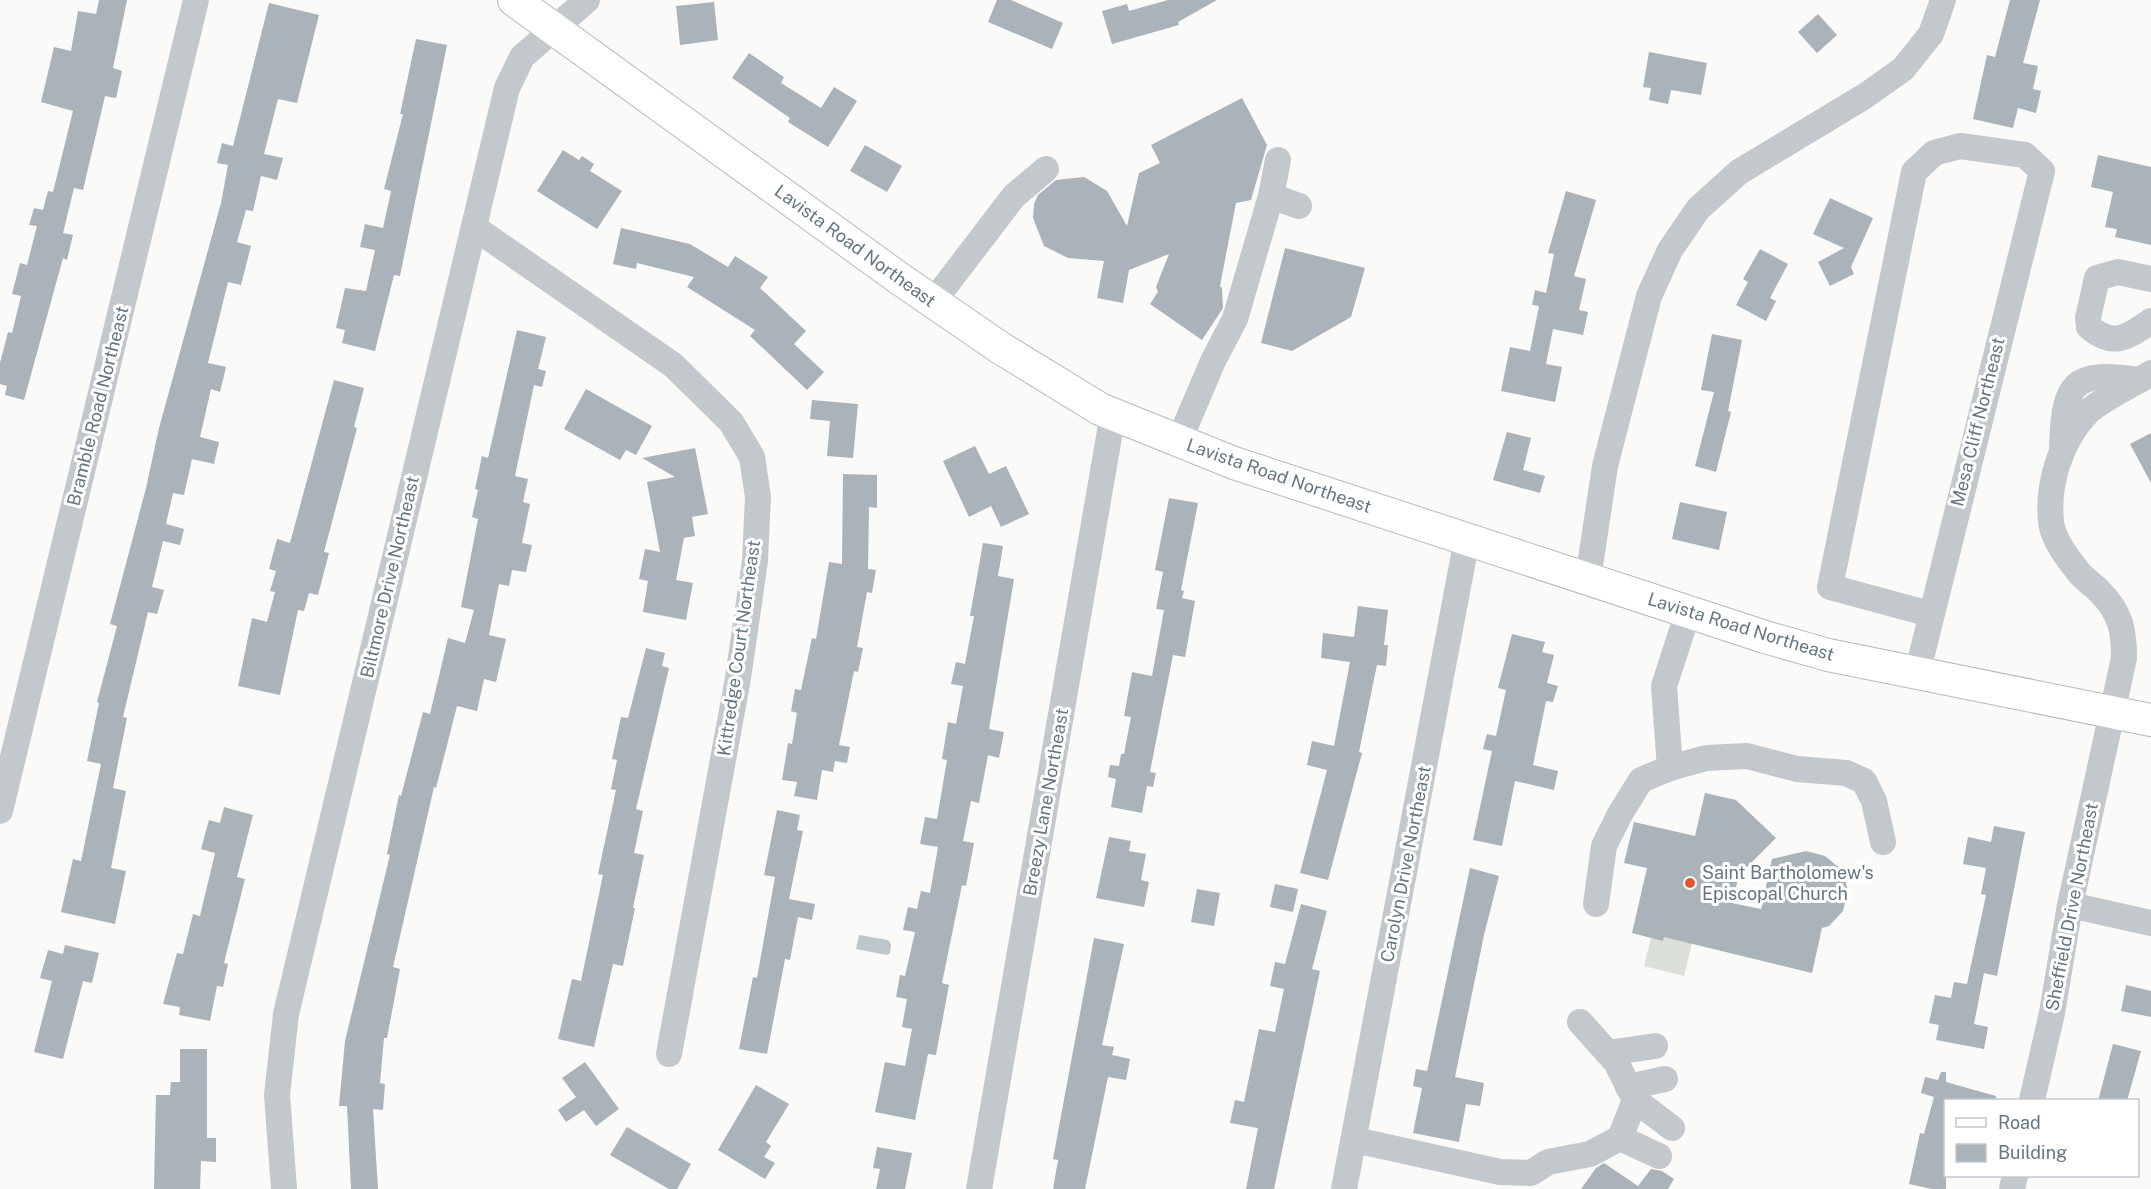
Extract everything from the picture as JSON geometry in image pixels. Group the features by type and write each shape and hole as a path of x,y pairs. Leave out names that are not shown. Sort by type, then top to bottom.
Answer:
{"main road":[{"name":"Lavista Road Northeast","path":"514,0 933,302 999,347 1115,416 1234,463 1688,612 1828,655 2151,720"}],"street":[{"name":"Bramble Road Northeast","path":"0,811 196,0"},
{"name":"Biltmore Drive Northeast","path":"284,1189 278,1095 286,1014 511,76 522,57 586,0"},
{"path":"1588,579 1605,466 1649,296 1670,250 1698,209 1739,172 1865,96 1903,69 1931,34 1943,0"},
{"name":"Mesa Cliff Northeast","path":"1917,674 1930,614 2042,171 2025,155 1960,146 1934,153 1914,172 1830,587 1930,614"},
{"path":"1179,441 1235,319 1271,196 1278,160"},
{"path":"933,302 1014,196 1046,169"},
{"path":"1271,196 1299,206"},
{"name":"Kittredge Court Northeast","path":"475,228 673,365 732,422 752,457 758,497 756,561 738,678 669,1054"},
{"path":"2151,279 2118,272 2097,278 2088,318 2089,327 2098,335 2111,340 2122,338 2151,321"},
{"name":"Sheffield Drive Northeast","path":"2032,1099 2052,1013 2070,905 2124,658 2124,630 2114,609 2101,592 2079,573 2061,549 2051,524 2051,492 2062,449 2089,411 2146,377"},
{"name":"Breezy Lane Northeast","path":"979,1189 1110,431 1115,416"},
{"name":"Carolyn Drive Northeast","path":"1344,1189 1467,539"},
{"path":"1670,768 1664,686 1688,612"},
{"path":"1596,904 1604,846 1641,780 1670,768 1706,758 1747,756 1774,765 1797,769 1846,772 1864,781 1874,801 1883,842"},
{"path":"2070,905 2151,923"},
{"path":"1580,1022 1616,1062 1631,1093 1672,1128"},
{"path":"1608,1053 1655,1046"},
{"path":"1631,1093 1665,1079"},
{"path":"1355,1140 1500,1172 1531,1173 1548,1162 1590,1154 1620,1138 1631,1093"},
{"path":"1620,1138 1659,1156"}],"shaded area":[{"path":"1666,928 1692,943 1684,976 1644,966 1651,938 1663,941"},
{"path":"859,935 888,940 891,944 890,953 887,955 856,949"}],"building":[{"path":"99,0 127,0 113,68 122,71 116,98 105,96 83,190 74,188 63,233 73,235 67,260 63,258 24,400 5,395 7,386 0,384 0,363 8,332 12,333 21,296 12,294 20,263 27,265 37,226 29,225 34,208 43,210 48,191 53,192 73,111 41,102 54,47 71,51 78,11 96,14"},
{"path":"997,0 1011,0 1063,23 1052,49 988,22"},
{"path":"1168,0 1217,0 1178,22 1179,25 1112,44 1102,11 1127,4 1129,11"},
{"path":"2010,0 2040,0 2023,63 2038,66 2033,89 2041,91 2036,113 2018,108 2013,128 1973,119 1987,55 1995,57"},
{"path":"714,2 718,40 680,45 676,6"},
{"path":"269,3 319,15 297,103 278,99 264,154 283,158 277,180 261,176 253,211 246,210 237,242 251,246 241,285 228,282 208,363 226,367 220,392 211,389 200,437 219,442 214,464 192,459 184,495 173,493 166,524 184,529 180,545 163,541 152,587 164,590 157,614 148,612 123,717 127,718 113,788 126,791 111,868 126,871 115,924 61,912 73,859 81,861 101,764 87,761 99,703 97,702 117,626 110,624 146,488 159,428 221,203 228,165 217,163 222,143 233,146"},
{"path":"1818,14 1837,35 1817,53 1798,32"},
{"path":"416,39 447,45 400,276 394,275 375,351 342,343 345,330 336,328 345,288 366,291 375,250 360,247 365,224 383,228 391,191 384,189 403,114 400,114"},
{"path":"1649,52 1707,63 1701,95 1671,90 1668,104 1649,100 1651,88 1643,87"},
{"path":"749,53 784,77 781,83 821,108 834,87 857,101 828,147 788,122 790,118 732,78"},
{"path":"1242,98 1267,145 1251,200 1236,203 1220,286 1223,308 1202,340 1150,304 1158,292 1156,287 1169,254 1129,270 1123,303 1097,298 1104,261 1068,258 1044,246 1033,218 1034,204 1038,195 1056,180 1084,177 1107,191 1127,226 1139,173 1160,163 1151,145"},
{"path":"865,145 902,166 887,192 850,171"},
{"path":"563,150 579,160 582,156 594,164 590,171 622,191 597,229 537,191"},
{"path":"2098,155 2151,167 2151,245 2115,237 2117,229 2105,227 2113,192 2091,187"},
{"path":"1566,191 1596,200 1574,276 1586,279 1579,310 1588,312 1583,335 1553,329 1546,364 1562,367 1555,402 1501,391 1510,347 1530,351 1539,306 1532,305 1535,290 1546,293 1554,254 1548,253"},
{"path":"1830,198 1873,218 1851,267 1854,274 1830,286 1818,262 1844,248 1813,234"},
{"path":"621,228 690,244 728,267 735,256 768,277 760,288 806,331 794,344 824,372 807,390 750,336 755,330 687,287 694,277 637,263 636,269 613,264"},
{"path":"1285,248 1365,268 1351,317 1292,351 1261,343"},
{"path":"1760,249 1788,264 1770,298 1776,301 1766,321 1736,305 1748,282 1743,279"},
{"path":"517,330 546,337 538,369 546,371 542,387 534,385 515,476 528,479 523,502 530,504 522,543 532,545 526,572 512,570 509,586 499,584 489,635 506,639 496,682 484,679 477,711 457,706 436,788 434,787 393,967 400,969 387,1038 384,1038 380,1083 385,1084 383,1110 373,1109 378,1189 351,1189 347,1106 339,1106 345,1041 390,855 387,854 399,795 401,796 423,712 430,714 448,638 465,643 474,610 461,607 478,519 472,517 478,490 475,489 482,456 488,458"},
{"path":"1712,334 1742,340 1728,411 1731,412 1716,472 1695,466 1714,392 1701,390"},
{"path":"334,380 364,388 354,427 357,428 324,552 329,553 318,595 309,593 304,611 298,610 280,695 238,686 252,618 267,622 275,592 270,591 276,571 269,569 277,539 290,543"},
{"path":"586,389 652,426 636,455 626,450 620,460 564,429"},
{"path":"812,400 858,404 853,458 827,456 830,421 810,419"},
{"path":"1507,432 1531,438 1523,470 1545,476 1540,493 1493,480"},
{"path":"2151,433 2151,483 2130,444"},
{"path":"975,446 989,474 1006,466 1029,514 1001,527 991,506 969,517 943,461"},
{"path":"695,448 708,514 692,517 695,536 684,538 676,580 693,583 686,620 643,612 648,581 639,579 645,549 660,552 647,482 675,477 642,458"},
{"path":"843,474 877,475 877,508 869,507 868,569 876,570 872,593 867,592 857,647 863,648 858,672 854,671 839,745 850,747 847,763 835,761 833,772 822,770 817,800 794,796 797,782 782,780 788,743 792,744 797,713 791,711 795,689 801,690 812,638 816,639 829,562 842,564"},
{"path":"1169,498 1198,503 1181,590 1184,591 1182,598 1195,601 1185,657 1173,655 1150,772 1156,773 1153,787 1147,786 1142,813 1111,807 1116,779 1108,777 1110,765 1119,766 1121,754 1124,754 1131,717 1124,716 1132,672 1152,676 1164,610 1156,609 1163,572 1155,570"},
{"path":"1680,502 1727,512 1719,550 1672,539"},
{"path":"983,543 1003,546 998,576 1014,579 989,729 1004,732 999,758 988,755 979,803 971,801 963,841 974,843 966,886 962,885 942,983 949,985 936,1055 928,1054 915,1120 875,1112 885,1062 905,1066 912,1029 902,1027 907,999 896,997 900,975 905,976 915,932 903,930 908,907 917,909 921,891 930,893 938,847 920,844 925,817 937,819 947,760 942,759 948,722 956,724 963,686 951,684 956,662 965,664 974,616 970,616"},
{"path":"1358,606 1388,610 1384,645 1388,645 1386,666 1377,665 1359,752 1362,753 1328,880 1300,873 1327,770 1307,765 1312,741 1334,746 1350,662 1321,658 1323,633 1354,637"},
{"path":"1512,634 1545,642 1542,652 1554,655 1547,683 1558,686 1553,702 1546,701 1533,765 1558,771 1554,790 1515,781 1502,846 1473,840 1492,751 1483,749 1487,734 1496,736 1506,690 1498,688"},
{"path":"646,648 665,653 662,666 669,668 636,809 643,811 634,853 644,855 633,908 635,908 623,966 613,964 594,1047 558,1039 572,979 581,981 603,875 598,874 616,790 611,789 617,760 612,759 621,717 628,718"},
{"name":"Saint Bartholomew's Episcopal Church","path":"1705,793 1736,800 1776,838 1739,875 1732,903 1761,909 1772,859 1806,851 1825,856 1842,870 1848,890 1843,911 1829,926 1822,928 1812,973 1664,937 1663,941 1632,933 1647,868 1624,863 1634,822 1695,836"},
{"path":"224,807 253,815 237,877 245,879 224,963 228,964 223,987 217,986 210,1021 179,1015 180,1007 163,1004 177,953 183,954 193,914 200,916 215,853 201,849 209,820 220,823"},
{"path":"777,810 800,815 797,830 803,831 789,899 815,904 812,920 798,917 790,960 785,959 767,1054 739,1049 753,977 757,978 775,877 764,875"},
{"path":"1994,826 2025,832 1997,976 1984,973 1974,1024 1988,1027 1984,1049 1936,1040 1939,1025 1929,1023 1935,995 1951,998 1954,982 1967,984 1986,895 1981,894 1986,868 1963,864 1968,837 1991,842"},
{"path":"1109,837 1131,841 1129,851 1146,854 1141,880 1149,882 1144,907 1096,898"},
{"path":"1470,868 1499,876 1484,935 1455,1077 1484,1083 1480,1106 1466,1104 1459,1142 1413,1133 1422,1088 1413,1086 1416,1069 1427,1071"},
{"path":"1275,884 1298,889 1293,912 1270,907"},
{"path":"1197,889 1220,893 1214,926 1191,922"},
{"path":"1301,904 1327,911 1312,969 1320,971 1274,1189 1246,1189 1258,1128 1230,1123 1235,1100 1244,1102 1259,1029 1275,1032 1284,989 1270,986 1275,962 1285,964"},
{"path":"1094,938 1124,944 1102,1045 1114,1047 1112,1055 1130,1059 1126,1080 1108,1077 1085,1189 1053,1189 1058,1160 1053,1159"},
{"path":"65,945 99,953 92,983 83,981 63,1059 34,1052 52,981 40,978 48,950 63,954"},
{"path":"2126,985 2151,991 2151,1017 2121,1011"},
{"path":"2113,1044 2141,1051 2128,1099 2099,1099"},
{"path":"180,1049 207,1049 207,1138 216,1138 216,1162 201,1161 200,1189 154,1189 156,1095 170,1095 171,1082 180,1082"},
{"path":"585,1062 619,1109 596,1126 584,1110 566,1122 558,1110 576,1097 562,1078"},
{"path":"1941,1072 1946,1072 1946,1082 1996,1096 1996,1099 1944,1099 1946,1189 1932,1189 1909,1184 1920,1133 1924,1134 1934,1097 1921,1093 1925,1077 1938,1080"},
{"path":"756,1085 789,1104 766,1142 771,1146 764,1157 775,1163 765,1179 718,1150"},
{"path":"627,1127 691,1164 677,1189 669,1189 610,1155"},
{"path":"877,1147 912,1153 905,1189 876,1189 880,1169 873,1168"},
{"path":"1604,1163 1638,1186 1651,1169 1662,1171 1674,1179 1668,1189 1581,1189 1596,1168"}],"place":[{"name":"Saint Bartholomew's Episcopal Church","path":"1690,883"}]}
